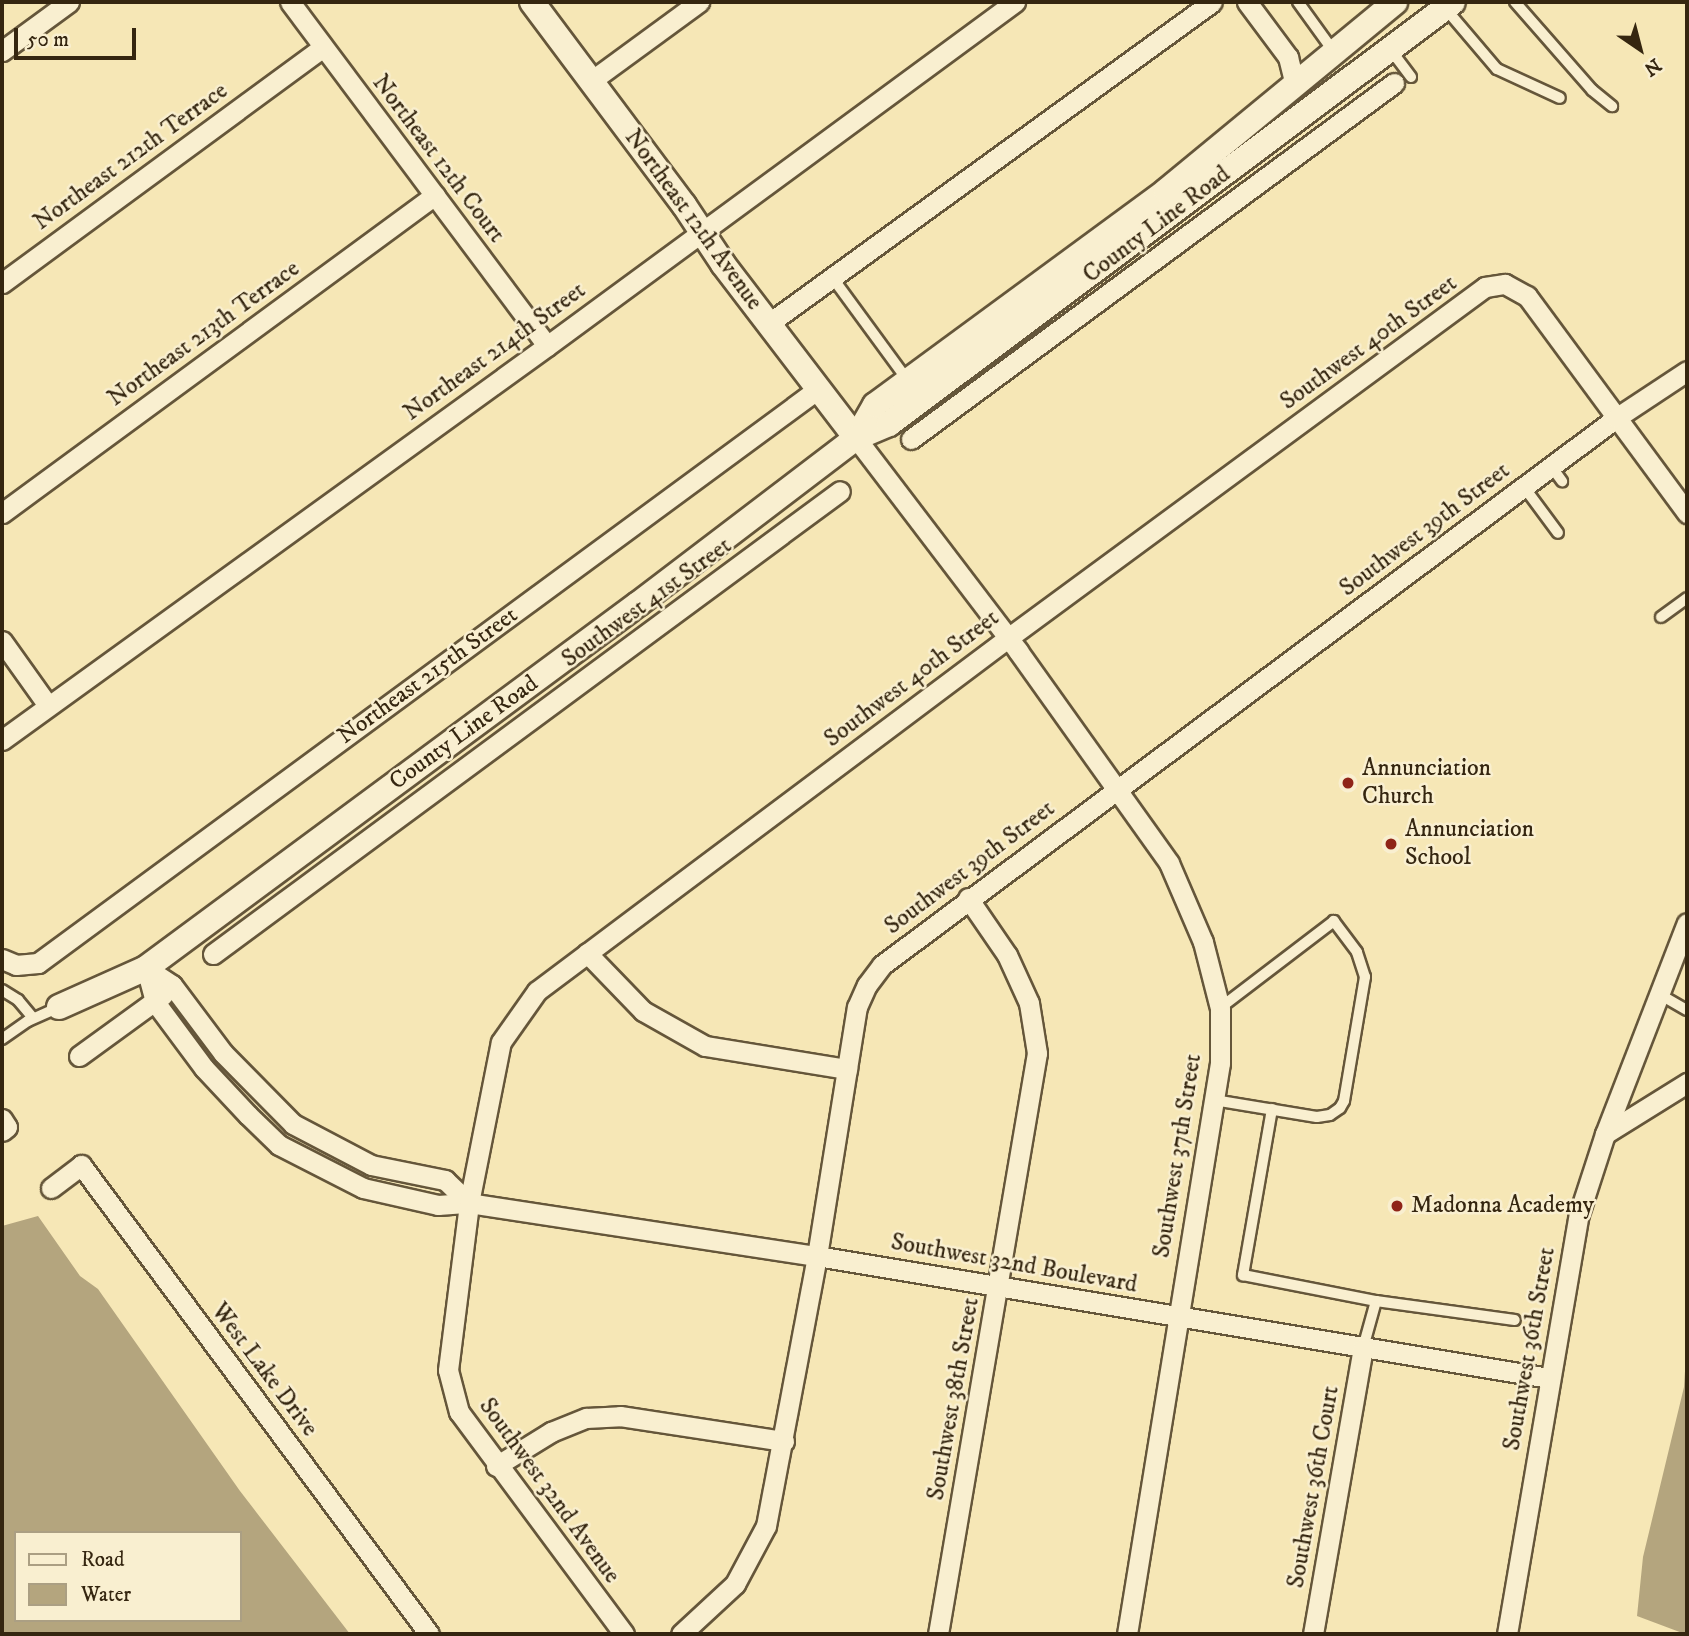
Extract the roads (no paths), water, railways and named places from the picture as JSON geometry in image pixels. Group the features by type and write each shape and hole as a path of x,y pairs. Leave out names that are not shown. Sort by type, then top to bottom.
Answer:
{"street":[{"path":"2,51 69,2"},
{"name":"Northeast 12th Court","path":"290,2 547,346"},
{"name":"Northeast 12th Avenue","path":"532,2 768,324 856,438"},
{"path":"591,81 699,2"},
{"name":"Northeast 214th Street","path":"2,740 47,704 547,346 1015,2"},
{"path":"768,324 1212,2"},
{"path":"1247,2 1288,57 1295,85 1395,2"},
{"name":"County Line Road","path":"59,1007 146,968 488,732 856,438 889,424 1448,5"},
{"name":"Northeast 212th Terrace","path":"2,283 323,47"},
{"path":"1334,52 1348,62 1380,56"},
{"path":"1205,189 1210,176 1328,80 1334,52"},
{"path":"911,439 1335,126 1402,80"},
{"name":"County Line Road","path":"856,438 875,405 1166,191 1295,85"},
{"path":"1319,104 1335,126"},
{"name":"Northeast 213th Terrace","path":"2,513 435,195"},
{"name":"Southwest 40th Street","path":"469,1203 501,1042 537,991 1008,638 1485,287 1505,284 1527,296 1616,418"},
{"name":"Southwest 39th Street","path":"1664,385 1687,363"},
{"name":"Southwest 39th Street","path":"681,1634 735,1584 766,1526 817,1256 857,1007 867,985 882,965 968,898 1524,487 1557,474 1616,418 1687,371"},
{"name":"Northeast 215th Street","path":"2,959 16,965 38,963 818,389"},
{"path":"1616,418 1687,513"},
{"name":"Southwest 37th Street","path":"856,438 1008,638 1169,863 1203,942 1220,1008 1220,1063 1127,1634"},
{"name":"Southwest 41st Street","path":"213,954 488,732 840,491"},
{"path":"2,641 47,704"},
{"name":"Southwest 38th Street","path":"938,1634 1037,1053 1029,1003 1007,955 968,898"},
{"name":"Southwest 36th Street","path":"1507,1634 1578,1214 1605,1134 1687,923"},
{"path":"587,953 643,1011 705,1046 847,1069"},
{"path":"146,968 174,988 223,1053 293,1125 371,1165 445,1180 469,1203"},
{"name":"Southwest 32nd Boulevard","path":"146,968 155,1002 204,1068 279,1144 363,1188 438,1205 469,1203 817,1256 1549,1378"},
{"path":"79,1056 174,988"},
{"path":"1605,1134 1687,1083"},
{"path":"2,1119 7,1127 2,1131"},
{"name":"West Lake Drive","path":"51,1188 81,1165 429,1634"},
{"name":"Southwest 32nd Avenue","path":"469,1203 448,1370 459,1412 496,1466 625,1634"},
{"name":"Southwest 36th Court","path":"1313,1634 1363,1348"},
{"path":"496,1466 551,1432 586,1418 620,1416 784,1441"}],"lane":[{"path":"1298,2 1334,52"},
{"path":"1515,2 1592,89 1612,106"},
{"path":"1448,5 1497,69 1560,98"},
{"path":"1380,56 1402,80"},
{"path":"832,277 908,381"},
{"path":"1524,487 1558,533"},
{"path":"1661,617 1687,598"},
{"path":"1214,1100 1317,1116 1330,1115 1345,1101 1365,976 1357,952 1334,921 1220,1008"},
{"path":"2,990 18,1000 33,1018"},
{"path":"1659,994 1687,1010"},
{"path":"2,1039 33,1018 59,1007"},
{"path":"1272,1109 1243,1275 1377,1301 1515,1320"},
{"path":"1363,1348 1377,1301"}],"water":[{"path":"38,1216 80,1276 98,1289 240,1491 350,1634 2,1634 2,1226"},
{"path":"1687,1339 1685,1634 1637,1616 1643,1557 1684,1387"}],"place":[{"name":"Annunciation Church","path":"1348,783"},
{"name":"Annunciation School","path":"1391,844"},
{"name":"Madonna Academy","path":"1397,1206"}]}
